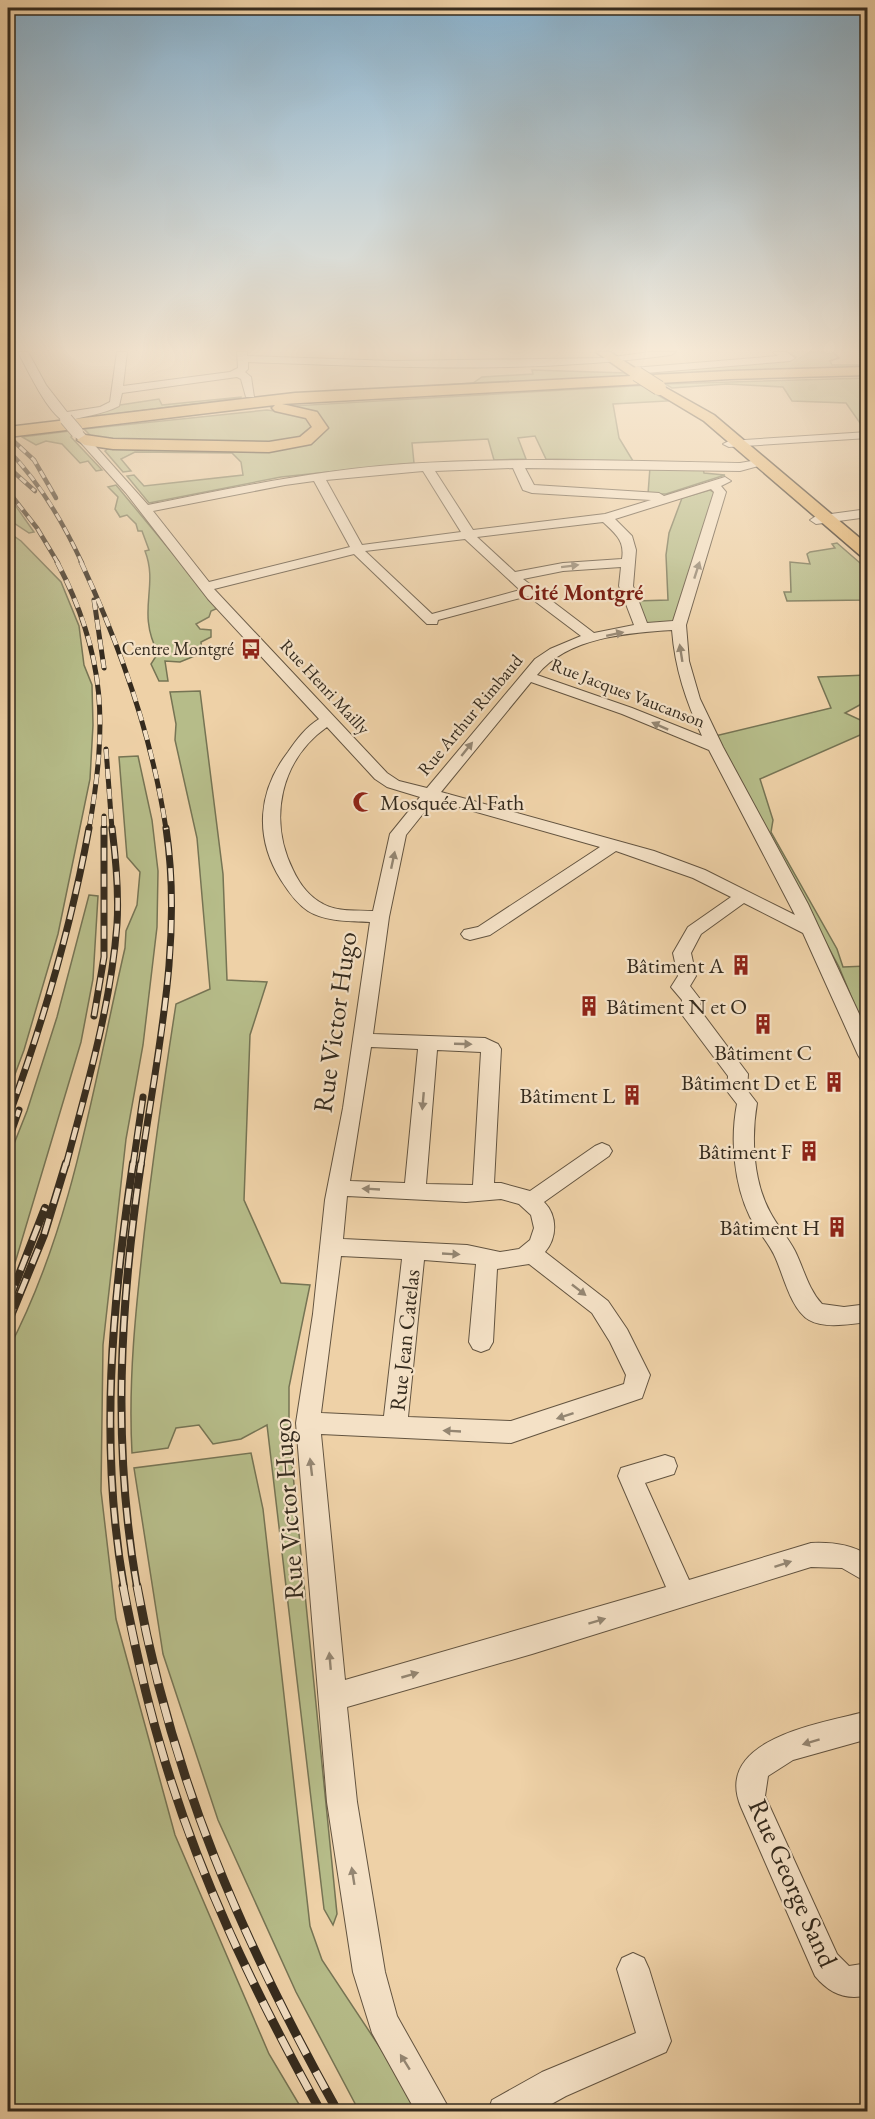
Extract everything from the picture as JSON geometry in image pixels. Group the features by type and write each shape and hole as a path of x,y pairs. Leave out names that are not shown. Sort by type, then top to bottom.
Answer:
{"main road":[{"path":"740,451 752,465 867,554"},
{"path":"821,519 867,563"}],"street":[{"name":"Rue Henri Mailly","path":"95,451 146,509 206,586 381,776 393,784 616,844 699,874 811,930"},
{"path":"146,509 318,477 427,467 517,463 752,465"},
{"path":"517,463 527,486 539,491 642,495 664,499"},
{"path":"206,586 356,549 606,518 730,479 752,465"},
{"path":"427,467 474,542 512,577 592,638"},
{"path":"318,477 352,534 356,549 375,569 432,619 531,591"},
{"path":"712,484 720,492 679,625 682,662 693,699 715,747 799,904 867,1055"},
{"path":"821,519 867,513"},
{"path":"606,518 626,537 630,550 626,586 636,618 643,627"},
{"path":"512,577 563,567 628,563"},
{"name":"Rue Arthur Rimbaud","path":"429,794 527,676 549,654 592,638 643,627 679,625"},
{"name":"Rue Jacques Vaucanson","path":"527,676 627,711 715,747"},
{"path":"329,720 317,725 277,778 270,802 270,830 278,859 295,889 320,910 380,917"},
{"name":"Rue Victor Hugo","path":"429,794 398,834 380,917 330,1247 324,1314 308,1423 308,1440 342,1802 364,1943 375,2000 397,2049 435,2112"},
{"path":"470,934 484,931 616,844"},
{"path":"743,896 694,932 682,953 687,976 680,987 691,999 690,1012 701,1021 726,1064 738,1074 737,1091 747,1103 743,1117 751,1195 761,1216 785,1253 803,1301 816,1313 844,1316 867,1313"},
{"path":"771,911 799,904"},
{"path":"363,1040 485,1045 491,1050 483,1190"},
{"path":"415,1191 428,1043"},
{"path":"532,1200 602,1151"},
{"path":"330,1247 467,1254 487,1261 505,1262 532,1254 545,1237 546,1221 532,1200 511,1191 483,1190 466,1194 340,1188"},
{"name":"Rue Jean Catelas","path":"395,1427 414,1252"},
{"path":"308,1423 511,1431 634,1391 638,1375 619,1336 600,1307 532,1254"},
{"path":"480,1342 487,1261"},
{"path":"665,1466 630,1476 682,1593"},
{"path":"333,1697 532,1641 682,1593 712,1588 811,1555 846,1556 857,1560 867,1571"},
{"name":"Rue George Sand","path":"867,1725 779,1752 759,1765 751,1780 751,1797 826,1965 837,1979 848,1984 867,1979"},
{"path":"504,2112 554,2084 655,2041 633,1969"}],"green space":[{"path":"69,451 84,451 102,470 96,471 88,461 80,463"},
{"path":"105,451 413,451 414,463 281,477 149,503 127,476 134,475 144,486 243,475 241,462 232,453 135,452 121,459 131,471 123,472"},
{"path":"491,451 523,451 526,459 494,460"},
{"path":"542,451 627,451 633,461 546,459"},
{"path":"650,467 703,468 704,473 725,475 666,494 648,494"},
{"path":"116,485 218,608 211,611 209,617 196,624 200,629 211,630 211,637 201,642 202,653 180,662 165,661 168,681 159,681 151,664 158,653 149,624 150,576 145,551 149,550 142,531 138,531 136,524 127,515 120,517 115,509 118,497 108,487"},
{"path":"710,490 717,494 678,616 672,622 646,625 636,601 668,600 666,555 669,533 682,498"},
{"path":"8,495 34,532 29,533 8,519"},
{"path":"8,532 21,541 61,582 79,626 84,665 92,685 93,725 90,779 58,934 24,1050 8,1093"},
{"path":"837,543 867,569 867,584 862,586 867,590 867,600 787,601 784,592 791,592 790,562 810,564 807,554 835,548 832,544"},
{"path":"867,675 867,701 845,713 867,723 867,732 760,779 773,820 771,832 837,949 843,967 867,966 867,1035 839,967 715,736 831,708 818,677"},
{"path":"200,691 223,874 227,980 267,982 250,1035 244,1200 281,1283 310,1285 289,1387 289,1434 337,1914 333,1925 324,1909 267,1425 241,1439 213,1444 199,1425 176,1428 168,1448 132,1453 132,1371 138,1289 176,1004 210,989 197,838 175,740 176,724 170,692"},
{"path":"138,756 152,820 158,871 157,927 143,1045 126,1139 103,1345 101,1491 116,1619 175,1835 269,2054 303,2111 8,2111 8,1350 30,1303 65,1204 91,1102 125,948 126,931 137,905 140,872 127,857 119,757"},
{"path":"89,895 98,896 93,979 81,1042 15,1263 8,1279 8,1159 27,1111 57,1017"},
{"path":"251,1453 263,1509 310,1926 322,1960 422,2111 359,2111 296,1992 218,1820 163,1654 134,1468"}],"railway":[{"path":"9,451 50,504 82,563"},
{"path":"24,451 34,460 56,498"},
{"path":"8,467 35,491"},
{"path":"8,491 37,528 58,563"},
{"path":"57,562 86,629 94,661 98,692 99,757 89,829"},
{"path":"81,562 122,660 144,726 166,829"},
{"path":"94,600 104,668"},
{"path":"106,749 112,829"},
{"path":"94,1016 104,957 104,816"},
{"path":"8,1118 55,975 74,902 89,828"},
{"path":"66,1165 104,1015 114,954 118,900 112,828"},
{"path":"141,1165 170,955 172,913 166,828"},
{"path":"133,1165 143,1097"},
{"path":"8,1141 19,1110"},
{"path":"8,1323 44,1235 66,1163"},
{"path":"124,1587 116,1534 112,1481 111,1375 119,1269 133,1163"},
{"path":"137,1587 124,1481 122,1375 128,1269 141,1163"},
{"path":"9,1300 45,1208"},
{"path":"123,1586 154,1722 191,1838 250,1977 321,2112"},
{"path":"137,1586 152,1658 170,1726 215,1858 271,1985 338,2112"}],"place":[{"name":"Centre Montgré","path":"251,649"},
{"name":"Mosquée Al Fath","path":"363,802"},
{"name":"Bâtiment A","path":"741,965"},
{"name":"Bâtiment N et O","path":"589,1006"},
{"name":"Bâtiment C","path":"763,1024"},
{"name":"Bâtiment D et E","path":"834,1082"},
{"name":"Bâtiment L","path":"632,1095"},
{"name":"Bâtiment F","path":"809,1151"},
{"name":"Bâtiment H","path":"837,1227"}],"district":[{"name":"Cité Montgré","path":"581,592"}]}
